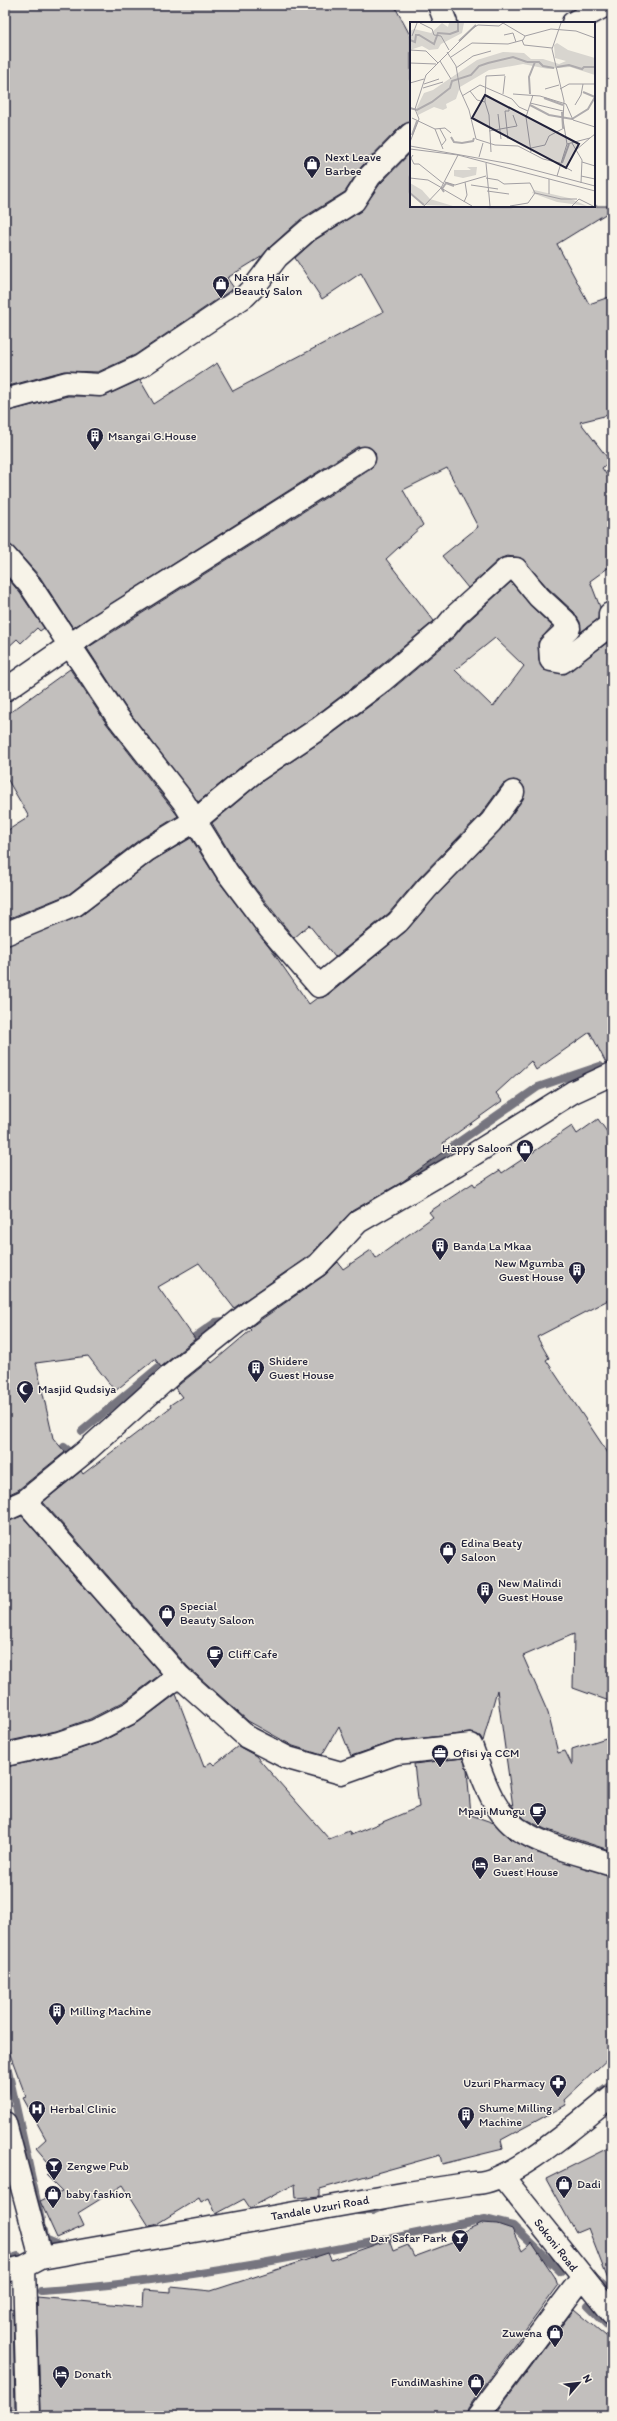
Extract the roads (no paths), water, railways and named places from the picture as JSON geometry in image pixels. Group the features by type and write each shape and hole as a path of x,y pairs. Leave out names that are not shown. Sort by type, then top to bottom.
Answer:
{"street":[{"path":"439,5 446,22"},
{"path":"575,22 606,5"},
{"path":"5,400 67,383 100,385 141,366 244,296 255,286 277,257 308,230 354,200 370,176 410,135"},
{"path":"5,690 96,627 364,458"},
{"path":"5,556 30,585 116,715 196,820 227,872 270,928 319,986 398,922 427,888 491,822 513,792"},
{"path":"5,934 75,905 147,850 196,820 254,772 382,681 446,627 455,616 507,569 516,569 539,597 565,621 568,628 550,646 551,660 556,663 562,662 610,625 610,614"},
{"path":"5,1510 25,1501 89,1449 172,1374 252,1310 318,1265 358,1222 466,1159 573,1092 612,1074"},
{"path":"25,1501 179,1676 247,1737 288,1758 341,1773 397,1752 471,1745 489,1789 501,1810 517,1829 550,1843 612,1864"},
{"path":"5,1755 59,1743 95,1731 132,1712 179,1676"},
{"name":"Tandale Uzuri Road","path":"23,2265 408,2193 474,2183 485,2184 502,2176 547,2147 612,2096"},
{"path":"5,2123 23,2265 28,2416"},
{"name":"Sokoni Road","path":"502,2176 582,2278 612,2313"},
{"path":"478,2416 582,2278"}],"waterway":[{"path":"43,380 67,371 78,372 91,379"},
{"path":"403,1185 450,1148 538,1087 600,1066"},
{"path":"186,1343 216,1322 230,1320"},
{"path":"82,1431 167,1360"},
{"path":"63,1460 68,1455 68,1450 64,1447"},
{"path":"115,1622 151,1660"},
{"path":"5,2056 41,2220"},
{"path":"600,2092 612,2083"},
{"path":"359,2211 372,2211 384,2206"},
{"path":"41,2291 153,2280 209,2272 485,2219 513,2226 561,2272"},
{"path":"44,2231 45,2239 66,2248"},
{"path":"5,2260 18,2256"},
{"path":"597,2280 612,2292"},
{"path":"588,2306 612,2330"}],"place":[{"name":"Next Leave Barbee","path":"312,179"},
{"name":"Nasra Hair Beauty Salon","path":"221,299"},
{"name":"Msangai G.House","path":"95,451"},
{"name":"Happy Saloon","path":"525,1163"},
{"name":"Banda La Mkaa","path":"440,1261"},
{"name":"New Mgumba Guest House","path":"577,1285"},
{"name":"Shidere Guest House","path":"256,1383"},
{"name":"Masjid Qudsiya","path":"25,1404"},
{"name":"Edina Beaty Saloon","path":"448,1565"},
{"name":"New Malindi Guest House","path":"485,1605"},
{"name":"Special Beauty Saloon","path":"167,1628"},
{"name":"Cliff Cafe","path":"215,1669"},
{"name":"Ofisi ya CCM","path":"440,1768"},
{"name":"Mpaji Mungu","path":"538,1826"},
{"name":"Bar and Guest House","path":"480,1880"},
{"name":"Milling Machine","path":"57,2026"},
{"name":"Uzuri Pharmacy","path":"558,2098"},
{"name":"Herbal Clinic","path":"37,2124"},
{"name":"Shume Milling Machine","path":"466,2130"},
{"name":"Zengwe Pub","path":"54,2181"},
{"name":"Dadi","path":"564,2199"},
{"name":"baby fashion","path":"53,2209"},
{"name":"Dar Safar Park","path":"460,2253"},
{"name":"Zuwena","path":"555,2348"},
{"name":"Donath","path":"61,2389"},
{"name":"FundiMashine","path":"476,2397"}]}
